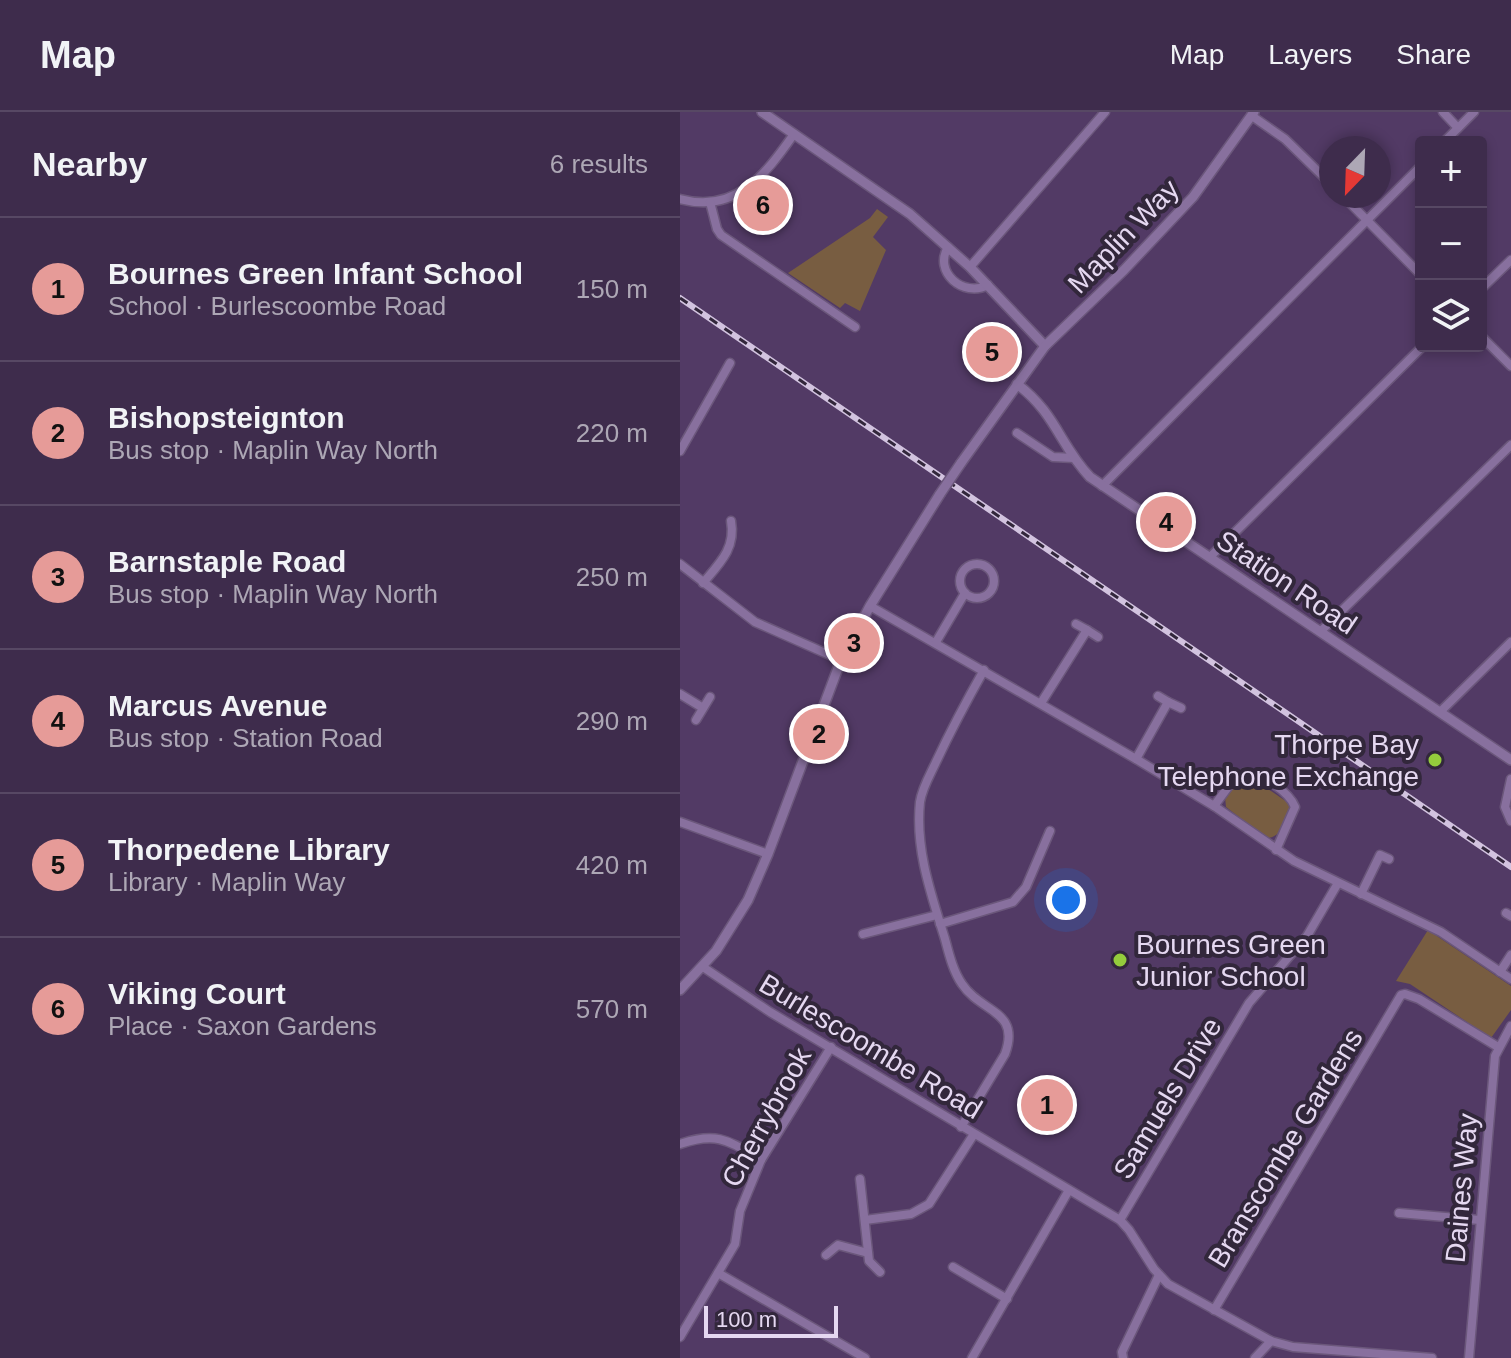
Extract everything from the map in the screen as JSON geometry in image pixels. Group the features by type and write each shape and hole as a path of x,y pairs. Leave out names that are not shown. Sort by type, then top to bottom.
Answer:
{"street":[{"path":"762,112 910,214 970,267 1045,346"},
{"path":"970,267 1105,112"},
{"path":"1443,112 1458,128"},
{"path":"1450,136 1474,112"},
{"path":"1253,114 1285,139 1319,172"},
{"name":"Maplin Way","path":"680,990 703,967 739,917 768,854 841,660 870,606 940,494 1045,346 1124,270 1193,197 1253,114"},
{"path":"680,199 710,202 734,196 758,180 794,134"},
{"path":"1102,486 1415,172"},
{"path":"710,202 721,235 845,314 855,327"},
{"path":"1355,208 1415,269"},
{"path":"948,247 944,254 944,266 960,286 974,290 988,285"},
{"path":"1487,283 1511,260"},
{"path":"1487,342 1511,366"},
{"path":"1210,557 1417,352"},
{"path":"680,451 730,363"},
{"name":"Station Road","path":"1017,384 1045,409 1074,458 1102,486 1511,760"},
{"name":"Station Road","path":"1017,433 1053,457 1074,458"},
{"path":"1321,631 1511,445"},
{"path":"703,583 729,550 733,533 731,521"},
{"path":"936,642 965,593 960,577 965,567 976,563 987,566 994,580 992,590 979,598 965,593"},
{"path":"680,564 755,622 841,660"},
{"path":"870,606 1136,759 1214,806 1276,850 1441,932 1511,979"},
{"path":"1076,624 1098,637"},
{"path":"1041,703 1087,630"},
{"path":"1441,711 1511,642"},
{"path":"961,1127 1005,1054 1009,1031 998,1014 963,987 952,963 921,854 921,797 950,730 984,670"},
{"path":"680,694 703,708"},
{"path":"1158,696 1181,708"},
{"path":"696,720 710,697"},
{"path":"1136,759 1168,702"},
{"path":"1214,806 1231,783 1244,773 1255,773 1280,790 1292,799 1295,807 1276,850"},
{"path":"1511,779 1505,807 1511,821"},
{"path":"680,822 768,854"},
{"path":"863,934 1013,902 1026,887 1050,831"},
{"path":"1361,894 1380,855"},
{"name":"Samuels Drive","path":"1120,1220 1249,1003 1298,949 1338,883"},
{"path":"1500,972 1511,955"},
{"name":"Burlescoombe Road","path":"703,967 770,1012 1120,1220 1168,1284 1271,1341 1350,1355 1432,1358"},
{"name":"Branscombe Gardens","path":"1214,1310 1401,995 1411,995 1498,1047"},
{"name":"Daines Way","path":"1469,1358 1495,1056 1511,1026"},
{"name":"Cherrybrook","path":"680,1337 735,1244 740,1211 761,1160 831,1047"},
{"path":"865,1220 911,1214 929,1204 974,1134"},
{"path":"680,1144 699,1137 719,1137 761,1160"},
{"path":"860,1179 868,1253 872,1266 880,1272"},
{"path":"972,1358 1069,1190"},
{"path":"1399,1213 1480,1220"},
{"path":"826,1255 838,1245 868,1253"},
{"path":"953,1267 1007,1299"},
{"path":"718,1273 865,1358"},
{"path":"1123,1358 1122,1352 1159,1275"},
{"path":"1255,1358 1271,1341"}],"shaded area":[{"path":"877,209 888,217 873,237 886,250 860,311 845,303 840,308 788,273 870,218"},
{"path":"1249,776 1290,804 1285,825 1269,838 1226,807 1225,797 1240,779"},
{"path":"1428,930 1511,986 1511,1010 1491,1038 1410,984 1396,981"}],"railway":[{"path":"680,298 1511,867"}],"place":[{"name":"Viking Court","path":"763,205"},
{"name":"Thorpedene Library","path":"992,352"},
{"name":"Marcus Avenue","path":"1166,522"},
{"name":"Barnstaple Road","path":"854,643"},
{"name":"Bishopsteignton","path":"819,734"},
{"name":"Thorpe Bay Telephone Exchange","path":"1435,760"},
{"name":"Bournes Green Junior School","path":"1120,960"},
{"name":"Bournes Green Infant School","path":"1047,1105"}]}
